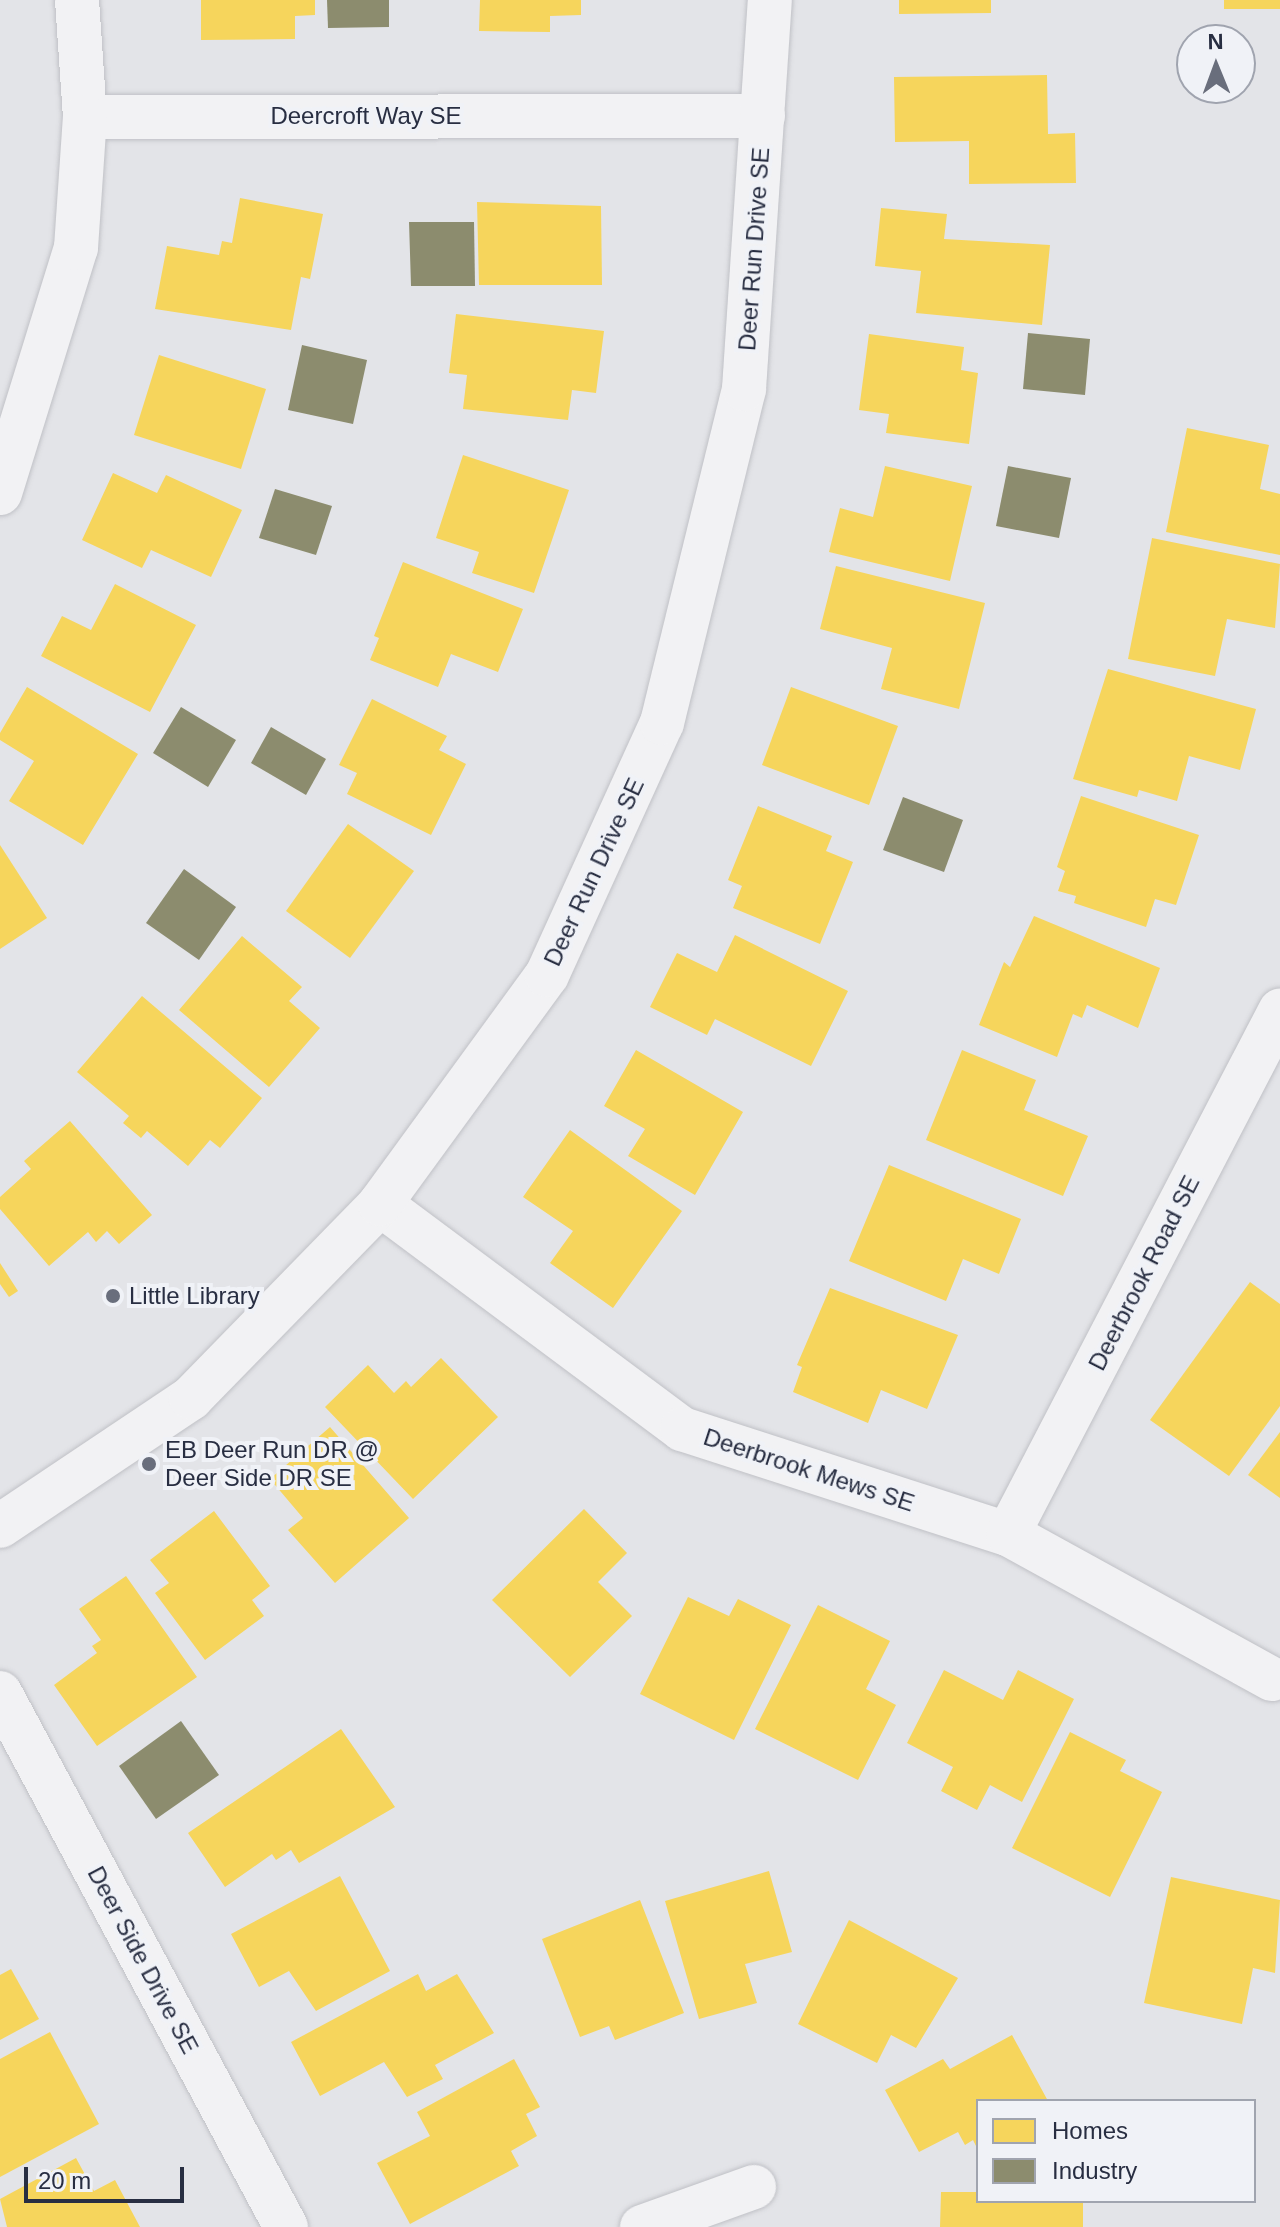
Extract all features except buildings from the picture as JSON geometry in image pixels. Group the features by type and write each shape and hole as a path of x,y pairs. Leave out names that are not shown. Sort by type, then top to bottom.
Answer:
{"street":[{"path":"0,493 76,248 85,117 77,0"},
{"name":"Deer Run Drive SE","path":"0,1526 191,1398 380,1204 547,975 662,723 744,389 770,0"},
{"name":"Deercroft Way SE","path":"85,117 763,116"},
{"name":"Deerbrook Road SE","path":"1008,1534 1280,1011"},
{"name":"Deerbrook Mews SE","path":"380,1204 682,1429 1008,1534 1272,1679"},
{"name":"Deer Side Drive SE","path":"0,1693 286,2227"},
{"path":"642,2227 754,2187"}],"place":[{"name":"Little Library","path":"113,1296"},
{"name":"EB Deer Run DR @ Deer Side DR SE","path":"149,1464"}]}
